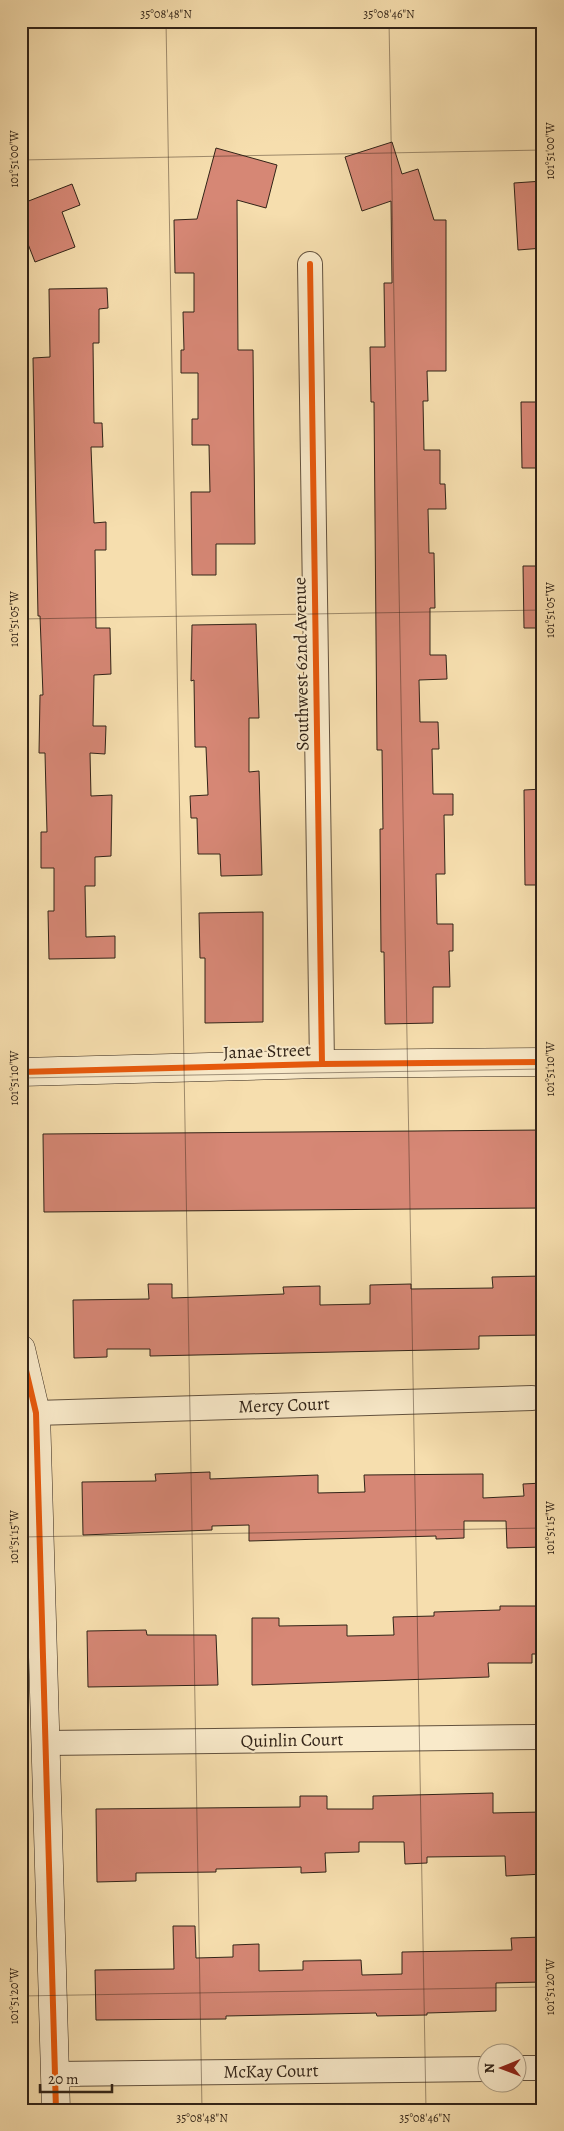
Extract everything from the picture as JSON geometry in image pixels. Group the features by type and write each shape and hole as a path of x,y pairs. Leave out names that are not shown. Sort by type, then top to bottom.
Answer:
{"street":[{"name":"Southwest 62nd Avenue","path":"310,264 322,1064"},
{"name":"Janae Street","path":"21,1072 322,1064 543,1062"},
{"path":"21,1349 36,1413 47,1743 56,2110"},
{"name":"Mercy Court","path":"36,1413 532,1398"},
{"name":"Quinlin Court","path":"47,1743 538,1737"},
{"path":"526,2068 543,2068"},
{"name":"McKay Court","path":"55,2074 476,2069"}],"building":[{"path":"392,142 402,174 418,169 434,220 446,220 446,371 427,371 428,401 423,401 424,450 440,450 440,484 445,484 446,509 428,509 429,553 434,553 435,608 430,608 430,655 446,655 447,679 419,680 420,722 438,722 439,749 432,749 433,794 453,794 453,815 444,815 445,874 436,874 437,924 453,924 453,951 449,951 450,987 433,987 433,1023 385,1024 384,952 381,952 380,829 383,829 382,750 377,750 374,402 371,402 370,347 385,347 384,283 392,283 391,201 362,211 345,157"},
{"path":"216,148 277,165 266,208 237,200 238,350 253,350 255,544 216,544 216,575 192,575 191,492 210,492 209,445 192,445 192,419 198,419 198,373 181,373 181,350 184,350 183,312 194,312 194,273 175,273 174,220 197,219"},
{"path":"543,181 543,248 518,250 514,183"},
{"path":"72,184 80,205 62,212 75,247 35,262 21,226 21,204"},
{"path":"107,288 108,308 99,309 99,343 93,343 94,423 102,423 103,447 91,447 94,523 106,522 106,550 95,550 96,628 110,628 111,674 94,675 93,726 106,726 105,754 90,753 91,796 112,795 111,856 95,857 95,886 85,886 86,937 115,936 115,958 49,959 48,911 54,911 54,868 41,868 41,832 47,832 45,753 39,753 40,695 43,695 40,616 38,616 33,358 50,357 49,289"},
{"path":"521,402 543,402 543,468 522,468"},
{"path":"523,566 543,566 543,628 524,628"},
{"path":"256,624 259,718 249,718 249,772 259,771 262,875 221,876 220,854 198,854 197,818 191,818 190,796 208,795 206,747 195,747 194,680 191,681 192,625"},
{"path":"543,789 543,885 525,885 524,790"},
{"path":"263,912 263,1022 205,1023 205,958 200,958 199,913"},
{"path":"543,1130 543,1208 44,1212 43,1134"},
{"path":"543,1276 543,1335 479,1336 479,1349 150,1356 150,1349 107,1349 107,1357 74,1358 73,1300 149,1299 148,1284 172,1284 172,1298 284,1294 283,1287 320,1286 320,1305 370,1304 370,1285 411,1284 411,1289 493,1288 492,1277"},
{"path":"210,1472 210,1479 318,1475 318,1493 365,1492 364,1475 483,1474 483,1498 524,1496 523,1484 543,1483 543,1547 507,1548 506,1521 464,1521 464,1538 436,1539 436,1536 249,1541 249,1525 212,1526 212,1530 83,1535 82,1482 156,1481 155,1474"},
{"path":"500,1606 543,1606 543,1654 532,1654 532,1663 488,1663 489,1677 252,1685 252,1618 279,1618 279,1626 347,1625 347,1636 394,1635 393,1617 434,1616 434,1612 500,1610"},
{"path":"146,1630 147,1635 216,1635 218,1685 88,1687 87,1631"},
{"path":"493,1793 493,1813 543,1812 543,1874 506,1876 505,1856 427,1857 427,1863 405,1864 404,1842 359,1842 359,1852 325,1853 326,1872 301,1873 301,1867 216,1869 216,1872 136,1873 136,1881 97,1882 96,1809 300,1807 300,1796 327,1796 327,1809 373,1809 373,1796"},
{"path":"173,1926 195,1926 196,1958 233,1957 233,1945 259,1944 259,1971 303,1970 303,1961 361,1960 362,1975 402,1974 402,1952 512,1950 511,1938 543,1937 543,1982 496,1983 496,2011 427,2013 427,2015 377,2016 376,2013 226,2016 226,2019 96,2020 95,1970 174,1969"}],"cycle path":[{"path":"310,264 322,1064"},
{"path":"21,1072 322,1064 543,1062"},
{"path":"21,1349 36,1413 56,2110"}]}
